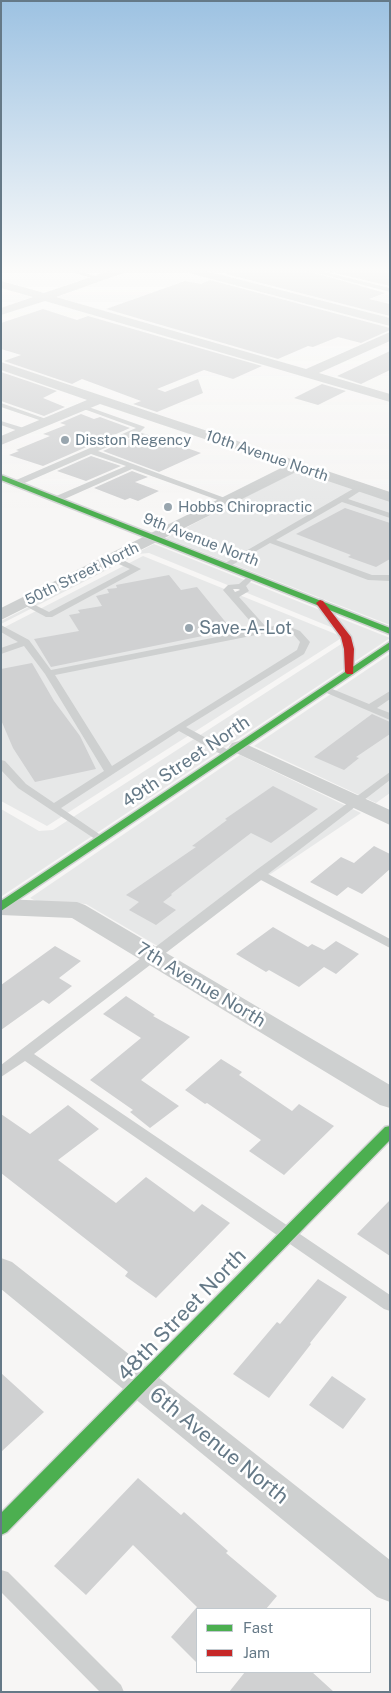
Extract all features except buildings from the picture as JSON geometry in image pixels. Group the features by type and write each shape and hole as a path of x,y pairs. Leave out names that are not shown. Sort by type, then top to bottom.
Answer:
{"street":[{"path":"226,350 390,398"},
{"path":"307,374 359,350"},
{"name":"10th Avenue North","path":"1,366 390,497"},
{"path":"1,441 100,400"},
{"name":"50th Street North","path":"1,615 297,466"},
{"name":"9th Avenue North","path":"1,477 390,630"},
{"path":"320,604 368,608"},
{"path":"320,604 346,637 349,649 350,672"},
{"name":"49th Street North","path":"1,907 390,646"},
{"path":"233,751 354,801 390,818"},
{"name":"7th Avenue North","path":"1,907 77,910 390,1098"},
{"name":"48th Street North","path":"1,1526 390,1130"},
{"name":"6th Avenue North","path":"1,1271 390,1584"}],"lane":[{"path":"1,405 47,422"},
{"path":"17,484 141,427 83,407"},
{"path":"1,423 24,431"},
{"path":"91,451 229,501"},
{"path":"57,499 132,466"},
{"path":"224,566 362,488"},
{"path":"341,499 390,516"},
{"path":"269,540 371,578 390,578"},
{"path":"24,603 49,615 137,569 115,559"},
{"path":"252,576 241,586 235,586 227,590 263,630"},
{"path":"49,673 282,626 298,633 305,642 302,652 179,727 54,808"},
{"path":"1,628 26,642 49,673 110,772"},
{"path":"1,651 26,642"},
{"path":"325,689 390,717"},
{"path":"370,708 390,694"},
{"path":"179,727 233,751"},
{"path":"1,763 22,786 101,840"},
{"path":"1,1072 390,775"},
{"path":"259,874 390,944"},
{"path":"24,1054 390,1304"},
{"path":"1,1580 114,1692"}],"shaded area":[{"path":"298,470 390,501 390,625 166,538"},
{"path":"154,544 390,638 2,896 1,809 39,831 53,830 349,639 348,634 149,553 138,554 1,624 1,621"},
{"path":"143,556 343,637 47,826 1,801 1,629"},
{"path":"390,654 390,793 376,803 254,746"},
{"path":"240,755 361,813 161,948 86,904 36,901 30,898"}],"traffic: fast":[{"path":"1,477 390,631"},
{"path":"1,907 390,645"},
{"path":"1,1526 390,1131"}],"traffic: jam":[{"path":"320,603 346,637 349,649 350,672"}],"place":[{"name":"Disston Regency","path":"65,440"},
{"name":"Hobbs Chiropractic","path":"168,507"},
{"name":"Save-A-Lot","path":"189,628"}]}
